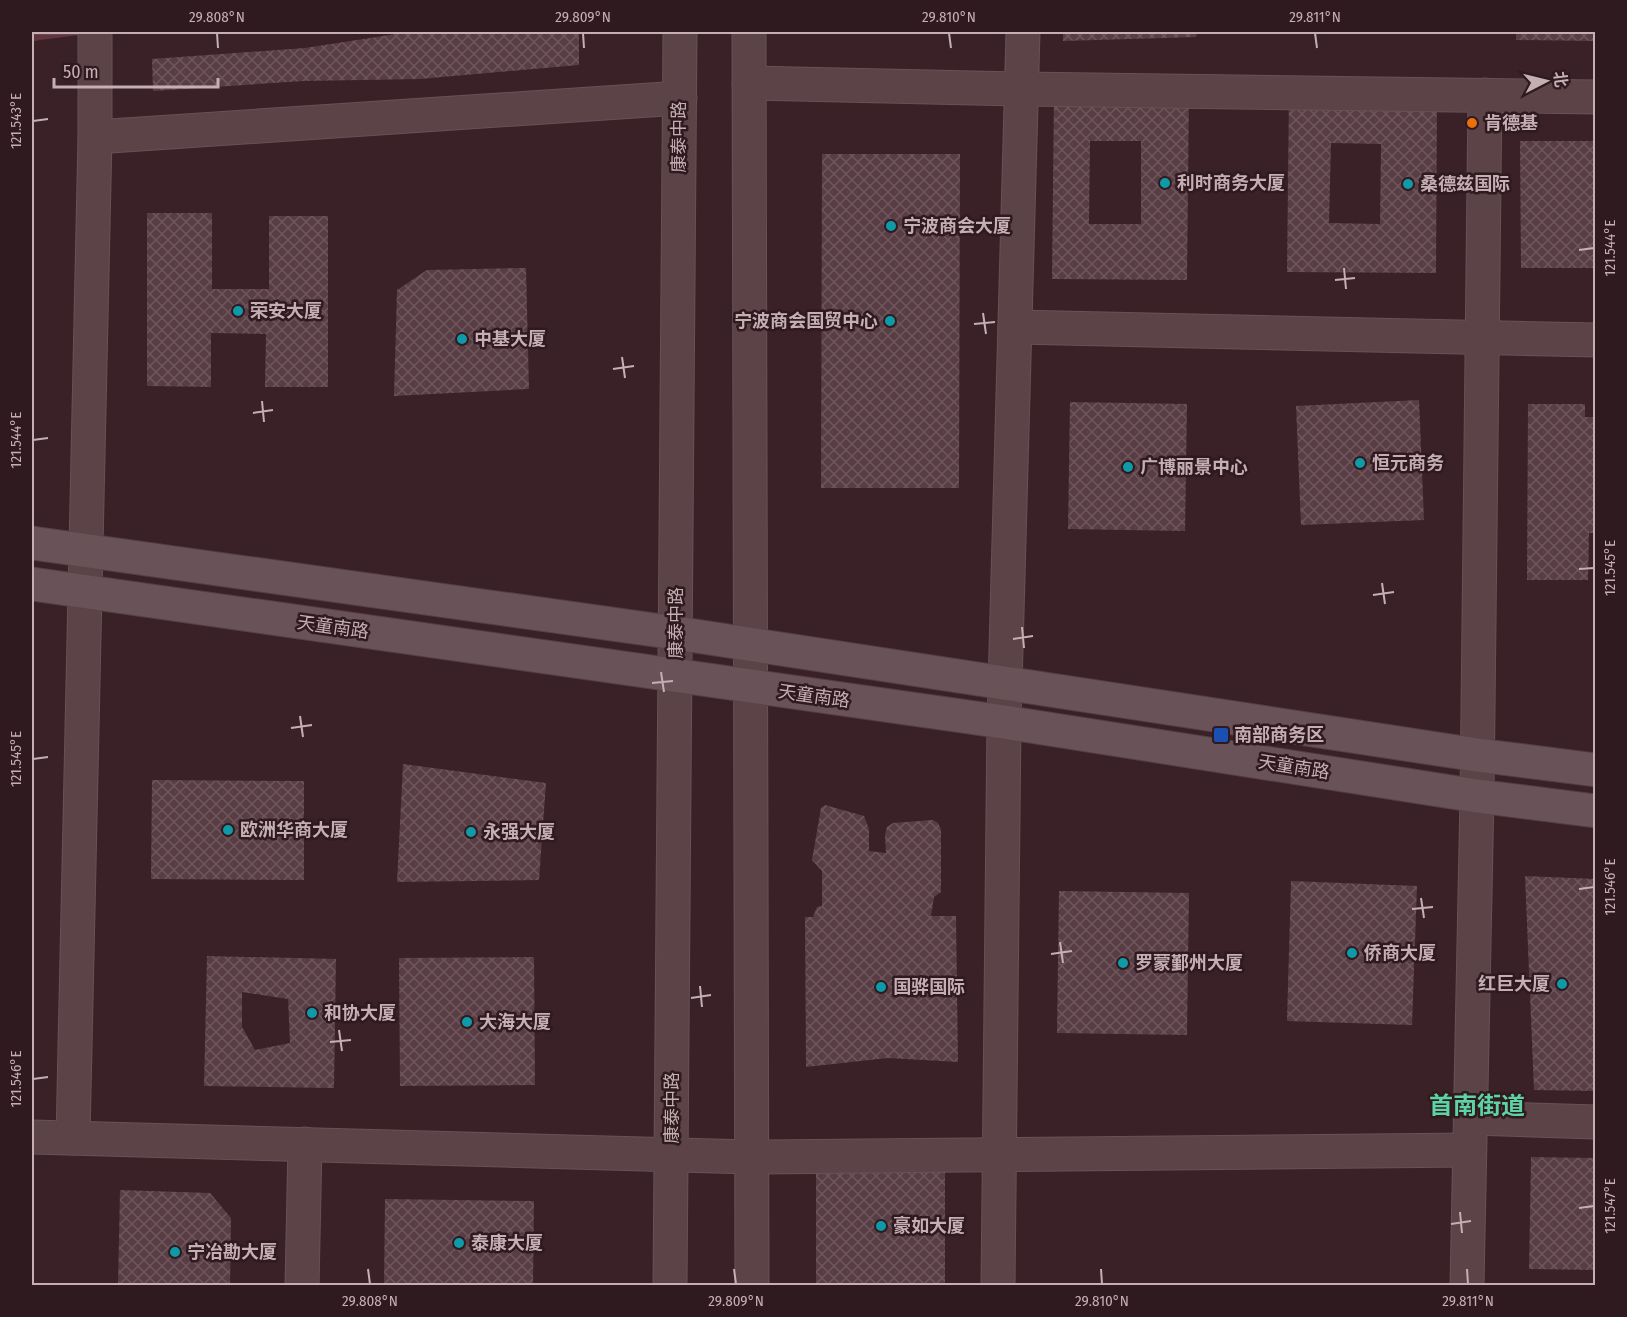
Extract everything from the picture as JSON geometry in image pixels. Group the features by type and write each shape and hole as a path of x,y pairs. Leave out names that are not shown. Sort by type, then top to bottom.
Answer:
{"main road":[{"path":"32,543 676,633 1478,755 1596,770"},
{"name":"天童南路","path":"32,584 1004,722 1477,795 1596,811"}],"street":[{"name":"康泰中路","path":"670,1286 680,32"},
{"path":"749,32 752,1286"},
{"path":"998,1286 1004,722 1023,32"},
{"path":"73,1138 95,137 95,47"},
{"path":"749,83 1596,97"},
{"path":"1467,1286 1478,755 1485,95"},
{"path":"95,137 680,98"},
{"path":"1015,327 1596,340"},
{"path":"1472,1118 1596,1122"},
{"path":"32,1137 752,1157 1469,1150"},
{"path":"302,1286 305,1144"}],"shaded area":[{"path":"32,32 103,32 32,41"}],"building":[{"path":"409,32 579,32 579,65 420,79 303,81 153,91 152,59 305,48"},
{"path":"1063,32 1197,32 1196,37 1063,41"},
{"path":"1516,32 1596,32 1596,41 1516,40"},
{"name":"利时商务大厦","path":"1054,93 1189,94 1187,280 1052,279","holes":["1090,141 1141,141 1141,224 1089,224"]},
{"name":"桑德兹国际","path":"1289,94 1437,96 1436,273 1287,272","holes":["1331,143 1381,144 1380,224 1329,223"]},
{"path":"1520,141 1596,141 1596,268 1521,268"},
{"name":"宁波商会国贸中心","path":"822,154 960,154 959,488 821,488"},
{"name":"荣安大厦","path":"147,213 212,213 212,289 269,289 269,216 328,216 328,387 265,387 266,334 211,333 211,387 147,386"},
{"name":"中基大厦","path":"526,268 529,389 394,396 397,290 427,270"},
{"name":"恒元商务","path":"1419,400 1424,520 1301,525 1296,406"},
{"name":"广博丽景中心","path":"1070,402 1187,404 1185,531 1068,529"},
{"path":"1528,404 1585,404 1585,417 1596,417 1596,533 1589,533 1588,580 1527,580"},
{"name":"永强大厦","path":"403,764 546,783 539,880 397,882"},
{"name":"欧洲华商大厦","path":"152,780 304,781 304,880 151,879"},
{"name":"国骅国际","path":"825,805 864,816 869,829 869,851 886,853 885,835 887,827 893,823 933,820 938,823 941,829 941,892 934,897 931,916 956,916 958,1062 888,1058 806,1067 805,917 813,917 817,907 822,906 822,871 812,860 821,808"},
{"name":"红巨大厦","path":"1525,876 1596,879 1596,1091 1534,1090"},
{"name":"侨商大厦","path":"1291,881 1417,886 1412,1025 1287,1021"},
{"name":"罗蒙鄞州大厦","path":"1059,891 1189,893 1187,1035 1057,1033"},
{"name":"和协大厦","path":"207,956 336,959 334,1088 204,1086","holes":["242,992 288,999 290,1043 255,1050 242,1027"]},
{"name":"大海大厦","path":"534,957 535,1085 400,1086 399,958"},
{"path":"1531,1157 1596,1158 1596,1270 1529,1269"},
{"name":"豪如大厦","path":"816,1167 945,1167 945,1286 816,1286"},
{"name":"宁冶勘大厦","path":"120,1190 210,1193 231,1218 230,1286 118,1286"},
{"name":"泰康大厦","path":"385,1199 534,1201 533,1286 384,1286"}],"place":[{"name":"肯德基","path":"1472,123"},
{"name":"利时商务大厦","path":"1165,183"},
{"name":"桑德兹国际","path":"1408,184"},
{"name":"宁波商会大厦","path":"891,226"},
{"name":"荣安大厦","path":"238,311"},
{"name":"宁波商会国贸中心","path":"890,321"},
{"name":"中基大厦","path":"462,339"},
{"name":"恒元商务","path":"1360,463"},
{"name":"广博丽景中心","path":"1128,467"},
{"name":"南部商务区","path":"1221,735"},
{"name":"欧洲华商大厦","path":"228,830"},
{"name":"永强大厦","path":"471,832"},
{"name":"侨商大厦","path":"1352,953"},
{"name":"罗蒙鄞州大厦","path":"1123,963"},
{"name":"红巨大厦","path":"1562,984"},
{"name":"国骅国际","path":"881,987"},
{"name":"和协大厦","path":"312,1013"},
{"name":"大海大厦","path":"467,1022"},
{"name":"豪如大厦","path":"881,1226"},
{"name":"泰康大厦","path":"459,1243"},
{"name":"宁冶勘大厦","path":"175,1252"}],"district":[{"name":"首南街道","path":"1477,1106"}]}
